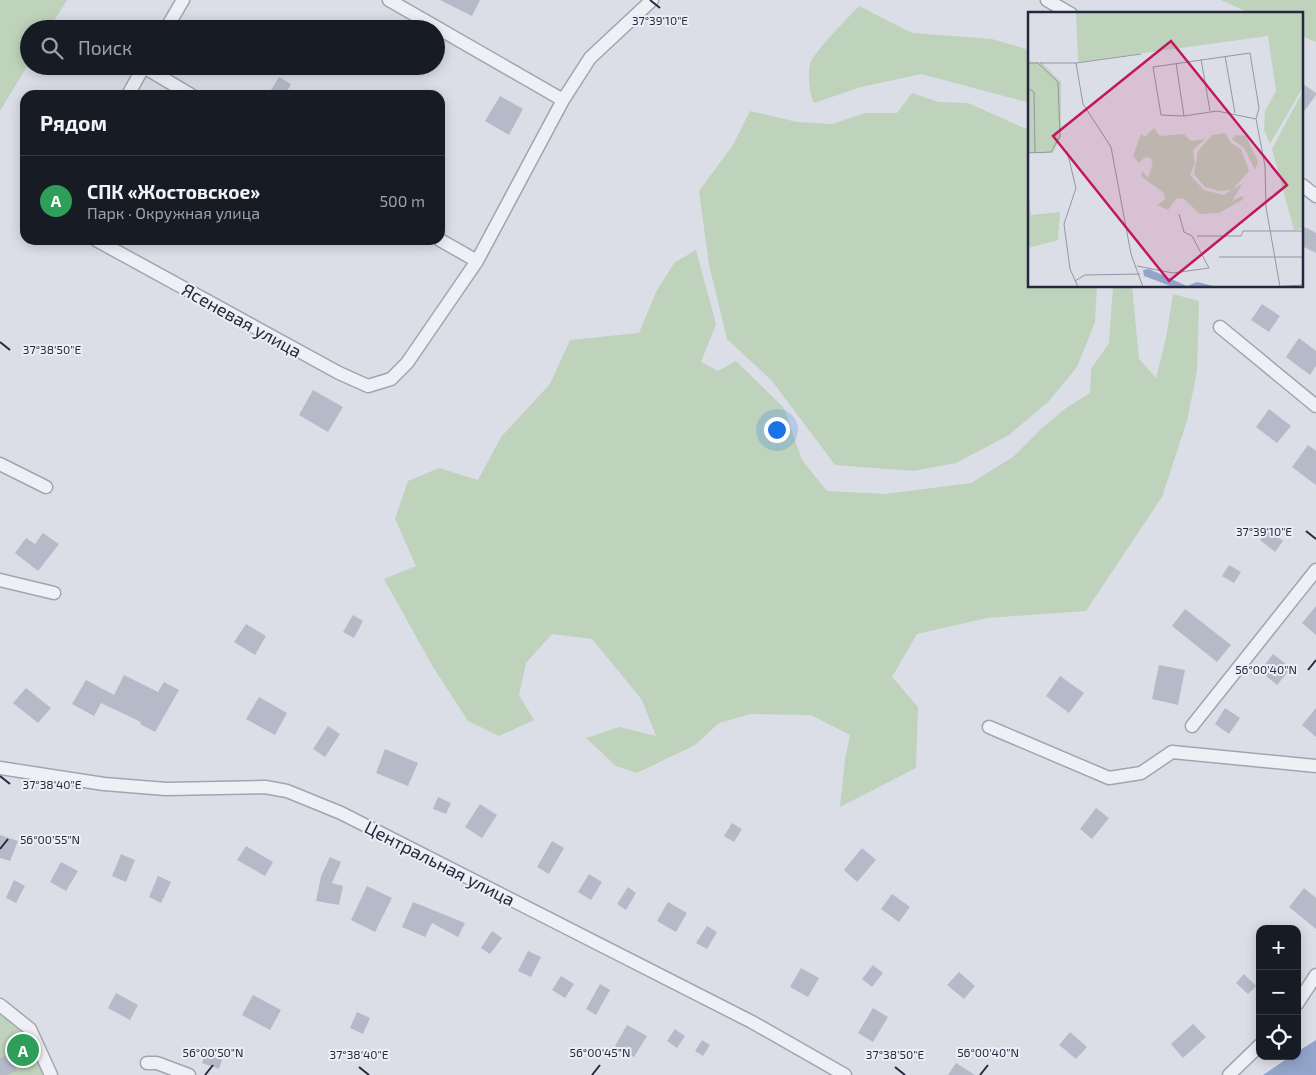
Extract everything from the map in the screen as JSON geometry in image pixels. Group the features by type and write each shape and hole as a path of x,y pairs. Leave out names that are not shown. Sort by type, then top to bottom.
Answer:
{"street":[{"path":"171,20 183,0"},
{"path":"389,0 424,20"},
{"path":"445,243 477,261 563,100 590,58 652,0"},
{"path":"1047,0 1068,12"},
{"path":"445,32 563,100"},
{"path":"131,90 139,75"},
{"path":"157,75 183,90"},
{"path":"1304,187 1316,196"},
{"name":"Ясеневая улица","path":"105,245 339,373 368,386 391,379 407,363 477,261"},
{"path":"1220,327 1316,406"},
{"path":"0,464 46,487"},
{"path":"1192,726 1316,570"},
{"path":"0,580 54,593"},
{"path":"989,727 1108,778 1141,772 1172,752 1316,766"},
{"name":"Центральная улица","path":"0,768 104,784 166,789 265,787 287,791 341,812 744,1018 845,1075"},
{"path":"1301,998 1316,975"},
{"path":"0,1005 30,1030 51,1075"},
{"path":"1229,1075 1256,1049"},
{"path":"147,1063 157,1063 189,1075"}],"green space":[{"path":"0,0 67,0 55,20 20,20 20,75 22,75 0,111"},
{"path":"1221,0 1316,0 1316,42 1304,37 1304,12 1248,12"},
{"path":"859,6 912,33 992,39 1028,49 1028,102 921,74 861,87 814,103 809,84 810,64 825,43"},
{"path":"912,93 939,102 968,103 1024,128 1028,128 1028,288 1097,288 1095,322 1077,367 1048,402 1009,435 956,463 913,471 835,465 772,381 727,339 709,265 699,191 733,145 750,111 797,122 832,124 865,113 897,113"},
{"path":"696,250 716,324 701,362 718,371 736,361 784,408 802,460 827,491 885,494 971,483 1013,457 1041,429 1066,408 1090,393 1091,369 1109,343 1113,288 1132,288 1139,359 1156,378 1166,338 1173,294 1199,301 1197,371 1187,421 1162,497 1086,611 987,618 917,634 892,677 918,707 916,768 840,807 845,759 850,735 811,715 750,714 719,723 695,745 637,773 616,766 586,738 619,727 656,736 642,700 592,639 552,634 526,663 519,695 534,720 499,736 468,721 433,667 384,579 416,566 395,519 408,481 439,468 478,480 501,437 550,384 570,340 639,333 656,292 674,263"},
{"path":"0,998 34,1026 57,1075 0,1075"}],"water":[{"path":"1316,1040 1316,1075 1263,1075 1285,1060 1301,1060 1301,1049"}],"building":[{"path":"440,0 480,0 472,16"},
{"path":"279,77 291,84 288,90 271,90"},
{"path":"1304,84 1316,93 1304,111"},
{"path":"500,96 523,109 509,135 485,121"},
{"path":"1305,227 1316,233 1316,253 1304,247"},
{"path":"1262,304 1280,316 1269,332 1251,320"},
{"path":"1299,338 1316,351 1316,366 1310,375 1286,357"},
{"path":"313,390 343,407 328,432 299,415"},
{"path":"1269,409 1291,426 1277,443 1256,427"},
{"path":"1308,445 1316,451 1316,485 1292,467"},
{"path":"1269,529 1283,541 1275,552 1260,540"},
{"path":"43,533 59,544 38,571 15,553 26,538 35,544"},
{"path":"1229,565 1241,572 1234,583 1222,576"},
{"path":"1316,606 1316,635 1302,623"},
{"path":"1185,609 1231,645 1217,662 1172,626"},
{"path":"353,615 363,621 354,638 343,632"},
{"path":"246,624 266,636 255,655 234,642"},
{"path":"1273,654 1291,668 1277,685 1260,671"},
{"path":"1159,665 1185,670 1178,705 1152,699"},
{"path":"124,675 158,692 164,682 179,690 155,732 140,724 141,722 101,703 94,716 72,704 86,680 114,695"},
{"path":"1060,676 1084,693 1069,713 1046,696"},
{"path":"26,688 51,708 38,723 13,703"},
{"path":"259,697 287,713 275,735 246,719"},
{"path":"1225,708 1240,718 1229,734 1215,724"},
{"path":"1316,708 1316,737 1302,725"},
{"path":"328,726 340,734 325,757 313,749"},
{"path":"385,749 418,763 408,786 376,773"},
{"path":"438,797 451,803 446,814 433,809"},
{"path":"480,804 497,815 482,838 465,827"},
{"path":"1096,808 1109,818 1092,839 1080,829"},
{"path":"732,823 742,829 734,842 724,836"},
{"path":"0,835 18,841 10,861 0,858"},
{"path":"552,841 564,848 549,874 537,867"},
{"path":"246,846 273,862 265,876 237,860"},
{"path":"862,848 876,860 857,882 844,870"},
{"path":"121,854 135,860 126,882 112,876"},
{"path":"330,857 341,862 332,883 343,886 339,905 316,901 321,876"},
{"path":"61,862 78,871 66,891 50,882"},
{"path":"589,874 602,882 591,900 578,892"},
{"path":"158,876 171,882 161,903 149,897"},
{"path":"14,880 25,886 16,903 6,898"},
{"path":"367,886 392,898 375,932 351,920"},
{"path":"628,887 636,893 626,910 617,904"},
{"path":"1304,888 1316,898 1316,929 1289,907"},
{"path":"892,894 910,907 899,922 881,909"},
{"path":"413,902 465,923 458,937 432,923 425,937 402,927"},
{"path":"668,902 687,913 676,932 657,921"},
{"path":"707,926 717,932 707,949 696,943"},
{"path":"492,931 502,938 490,954 481,948"},
{"path":"528,951 541,957 531,977 518,971"},
{"path":"873,965 883,973 872,987 862,979"},
{"path":"801,968 819,978 808,997 790,987"},
{"path":"959,972 975,986 964,999 947,985"},
{"path":"1244,974 1256,986 1248,994 1236,983"},
{"path":"561,976 574,984 565,998 552,990"},
{"path":"600,984 610,990 596,1015 586,1009"},
{"path":"116,993 138,1005 130,1020 108,1008"},
{"path":"253,995 281,1010 270,1030 242,1015"},
{"path":"873,1008 888,1017 873,1042 858,1033"},
{"path":"357,1012 370,1018 363,1034 350,1028"},
{"path":"1193,1024 1206,1037 1183,1058 1171,1044"},
{"path":"627,1025 647,1036 634,1057 615,1046"},
{"path":"675,1029 685,1036 677,1048 667,1041"},
{"path":"1070,1032 1087,1047 1076,1059 1059,1045"},
{"path":"702,1040 710,1045 703,1056 695,1051"},
{"path":"205,1053 222,1060 219,1069 202,1063"},
{"path":"9,1054 17,1071 7,1075 0,1075 0,1058"},
{"path":"956,1063 975,1075 948,1075"}],"place":[{"name":"СПК «Жостовское»","path":"23,1050"}]}
